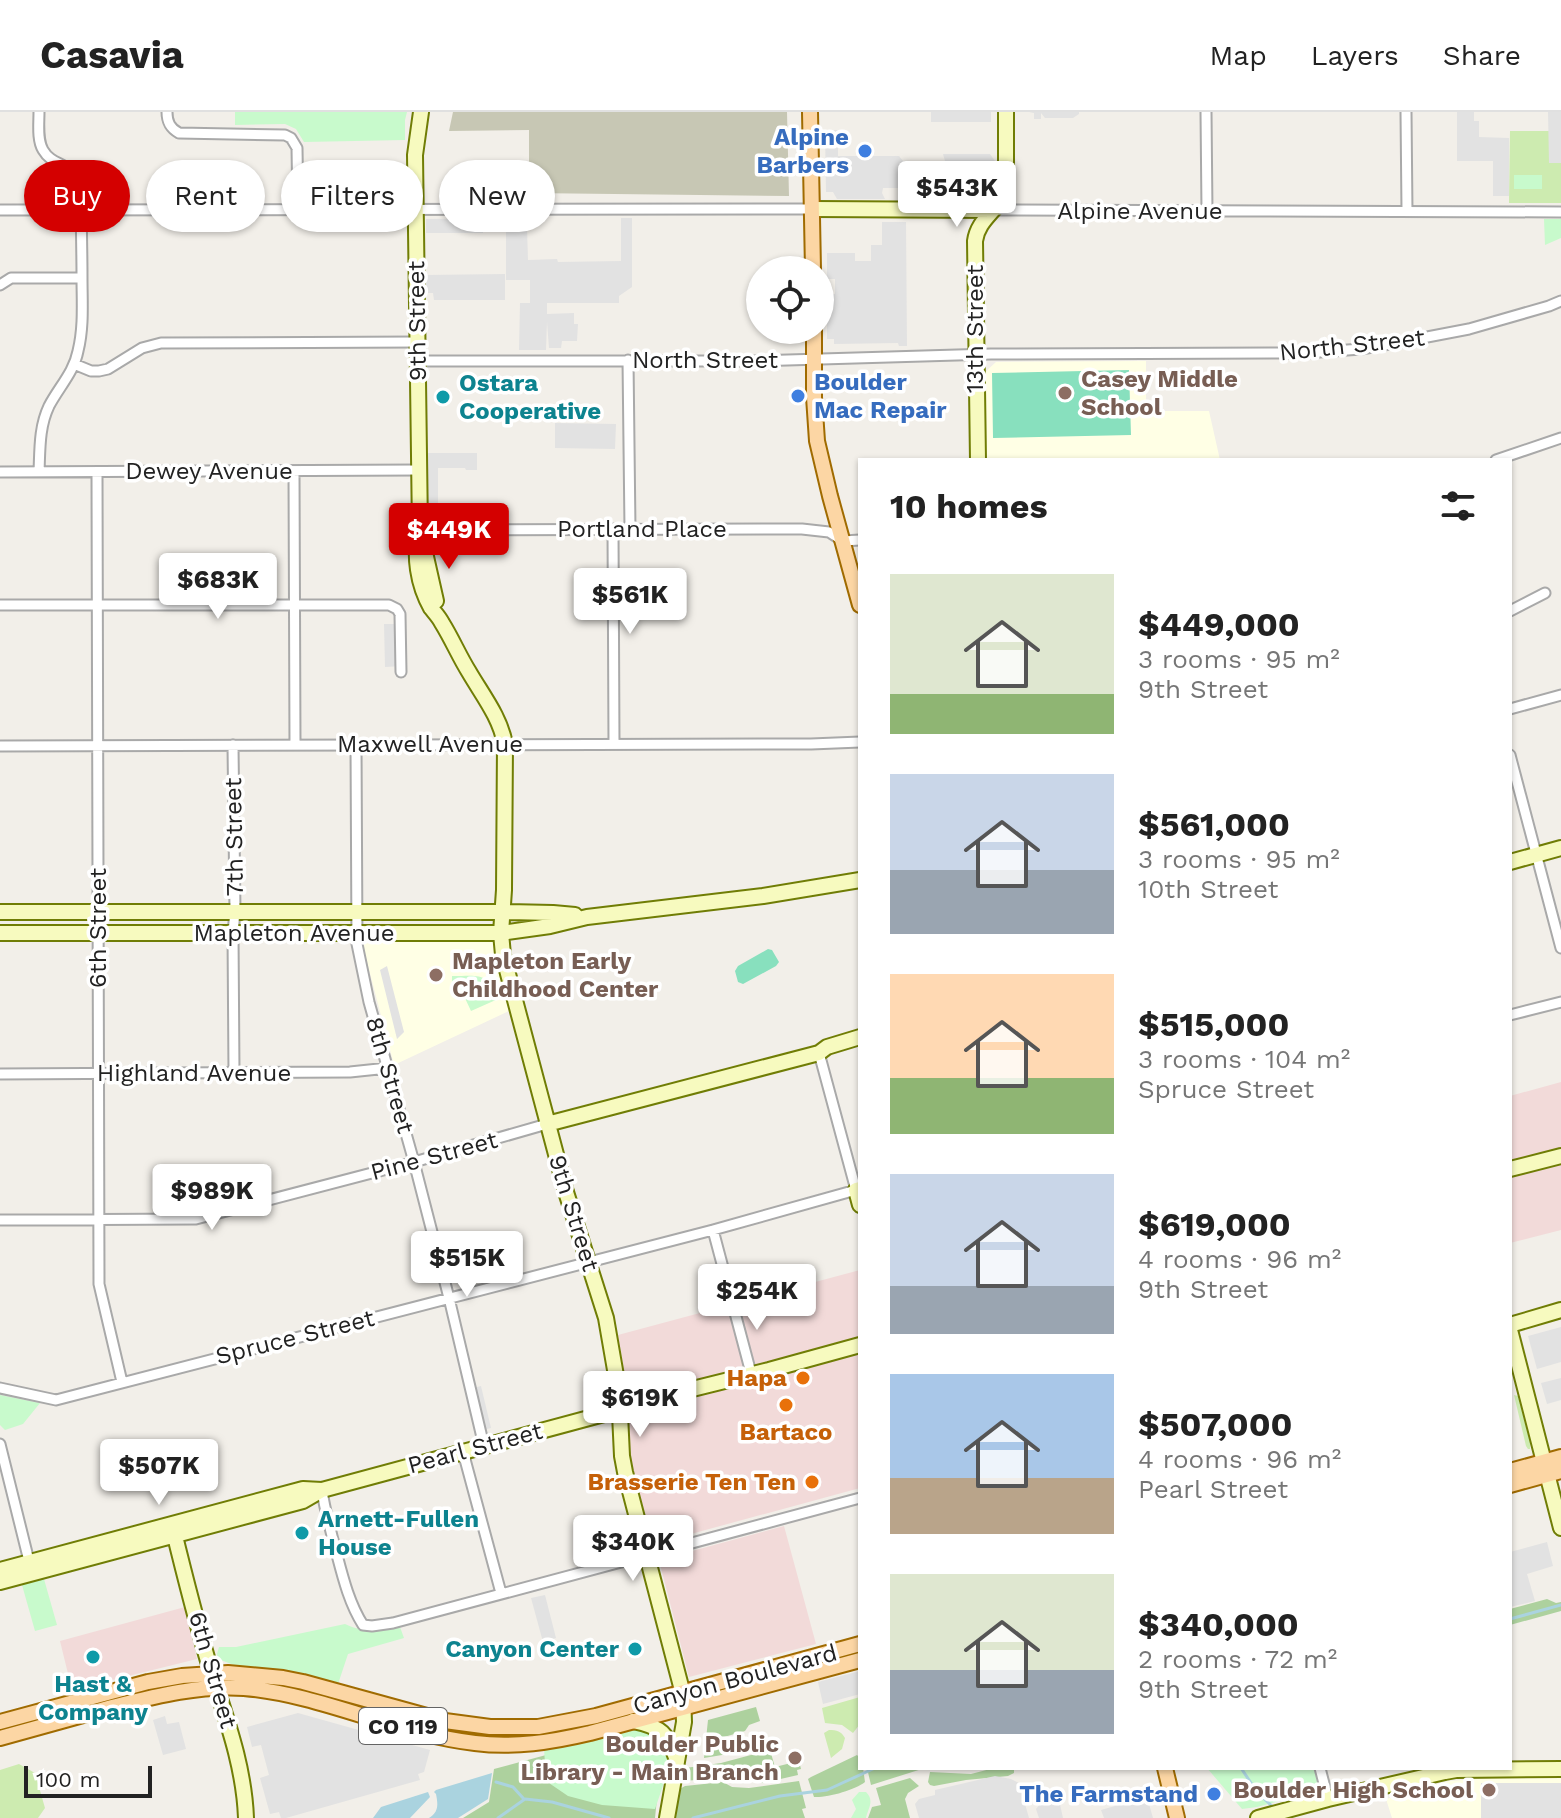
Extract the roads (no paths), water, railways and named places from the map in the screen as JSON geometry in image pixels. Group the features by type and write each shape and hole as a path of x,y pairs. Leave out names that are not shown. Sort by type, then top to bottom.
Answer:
{"main road":[{"path":"810,112 813,256"},
{"path":"814,344 817,441 858,597"},
{"path":"1512,1484 1551,1469 1561,1457"},
{"path":"1512,1471 1551,1469"},
{"name":"Canyon Boulevard","path":"0,1738 158,1695 218,1687 291,1695 473,1743 535,1744 633,1721 684,1701 858,1645"},
{"name":"Canyon Boulevard","path":"0,1722 160,1679 212,1673 283,1678 445,1721 502,1728 538,1727 684,1701 858,1660"},
{"path":"1165,1770 1177,1818"}],"street":[{"path":"39,112 41,148 55,160"},
{"path":"167,112 169,124 179,133 285,135 297,148 297,160"},
{"name":"9th Street","path":"415,160 421,112"},
{"name":"13th Street","path":"978,458 975,241 979,226 1002,200 1006,189 1006,112"},
{"path":"1206,112 1207,211"},
{"path":"1406,112 1407,211"},
{"name":"Alpine Avenue","path":"0,210 24,210"},
{"name":"Alpine Avenue","path":"130,210 281,210"},
{"name":"Alpine Avenue","path":"423,210 1561,212"},
{"path":"950,210 968,220 975,241"},
{"path":"39,472 43,422 78,353 82,329 81,232"},
{"name":"9th Street","path":"416,232 420,530 440,619 494,714 505,744 501,933 506,969 566,1192 606,1318 615,1366 625,1472 684,1701 667,1818"},
{"path":"0,285 19,277 82,278"},
{"name":"North Street","path":"418,361 754,361 991,354 1306,353 1361,349 1469,329 1561,301"},
{"path":"74,364 91,371 108,369 142,348 161,343 418,342"},
{"path":"628,360 630,529"},
{"path":"1502,458 1561,438"},
{"name":"Dewey Avenue","path":"0,472 419,470"},
{"path":"294,471 295,744"},
{"name":"6th Street","path":"97,472 99,1284 122,1382"},
{"path":"613,529 614,744"},
{"name":"Portland Place","path":"420,530 802,529 829,532 843,541 858,540"},
{"path":"1512,610 1545,593"},
{"path":"0,605 393,606 400,614 401,672"},
{"path":"1512,708 1561,695"},
{"name":"Maxwell Avenue","path":"0,746 858,742"},
{"name":"8th Street","path":"356,744 357,944 369,1002 414,1162 484,1446"},
{"name":"7th Street","path":"233,745 234,1073"},
{"path":"1512,763 1561,948"},
{"path":"1512,861 1561,848"},
{"name":"Mapleton Avenue","path":"0,933 501,933 587,917 763,896 858,880"},
{"name":"Mapleton Avenue","path":"0,912 502,912 587,917"},
{"path":"1512,1014 1561,1002"},
{"name":"Pine Street","path":"0,1220 196,1219 819,1053 827,1047 858,1038"},
{"path":"819,1053 858,1191"},
{"name":"Highland Avenue","path":"0,1074 350,1072 388,1068"},
{"path":"1512,1168 1561,1156"},
{"name":"Spruce Street","path":"0,1388 56,1400 858,1195"},
{"path":"713,1230 751,1373"},
{"path":"1512,1326 1521,1320 1561,1310"},
{"path":"1512,1334 1551,1469 1561,1528"},
{"name":"Pearl Street","path":"0,1582 30,1568 174,1529 303,1489 322,1490 858,1346"},
{"path":"0,1444 30,1568"},
{"path":"463,1452 501,1593"},
{"path":"322,1490 354,1611 363,1625 372,1626 393,1623 858,1499"},
{"name":"6th Street","path":"174,1529 242,1774 246,1818"},
{"name":"Pearl Street","path":"0,1570 30,1568"},
{"path":"633,1721 662,1731 677,1761"},
{"path":"1512,1769 1561,1769"},
{"path":"1321,1770 1328,1799"},
{"path":"1259,1818 1456,1770"}],"water":[{"path":"492,1773 488,1799 458,1818 429,1818 437,1808 436,1790"},
{"path":"428,1792 430,1797 410,1818 373,1818 381,1807"}],"waterway":[{"path":"1512,1618 1561,1605"},
{"path":"693,1818 780,1796 827,1790 871,1770"},
{"path":"1242,1770 1257,1792 1274,1808"},
{"path":"496,1782 513,1787 523,1798"},
{"path":"498,1818 525,1799 552,1802 609,1818"}],"place":[{"name":"Alpine Barbers","path":"865,151"},
{"name":"Casey Middle School","path":"1065,393"},
{"name":"Boulder Mac Repair","path":"798,396"},
{"name":"Ostara Cooperative","path":"443,397"},
{"name":"Mapleton Early Childhood Center","path":"436,975"},
{"name":"Hapa","path":"803,1378"},
{"name":"Bartaco","path":"786,1405"},
{"name":"Brasserie Ten Ten","path":"812,1482"},
{"name":"Arnett-Fullen House","path":"302,1533"},
{"name":"Canyon Center","path":"635,1649"},
{"name":"Hast & Company","path":"93,1657"},
{"name":"Boulder Public Library - Main Branch","path":"795,1758"},
{"name":"Boulder High School","path":"1489,1790"},
{"name":"The Farmstand","path":"1214,1794"}]}
